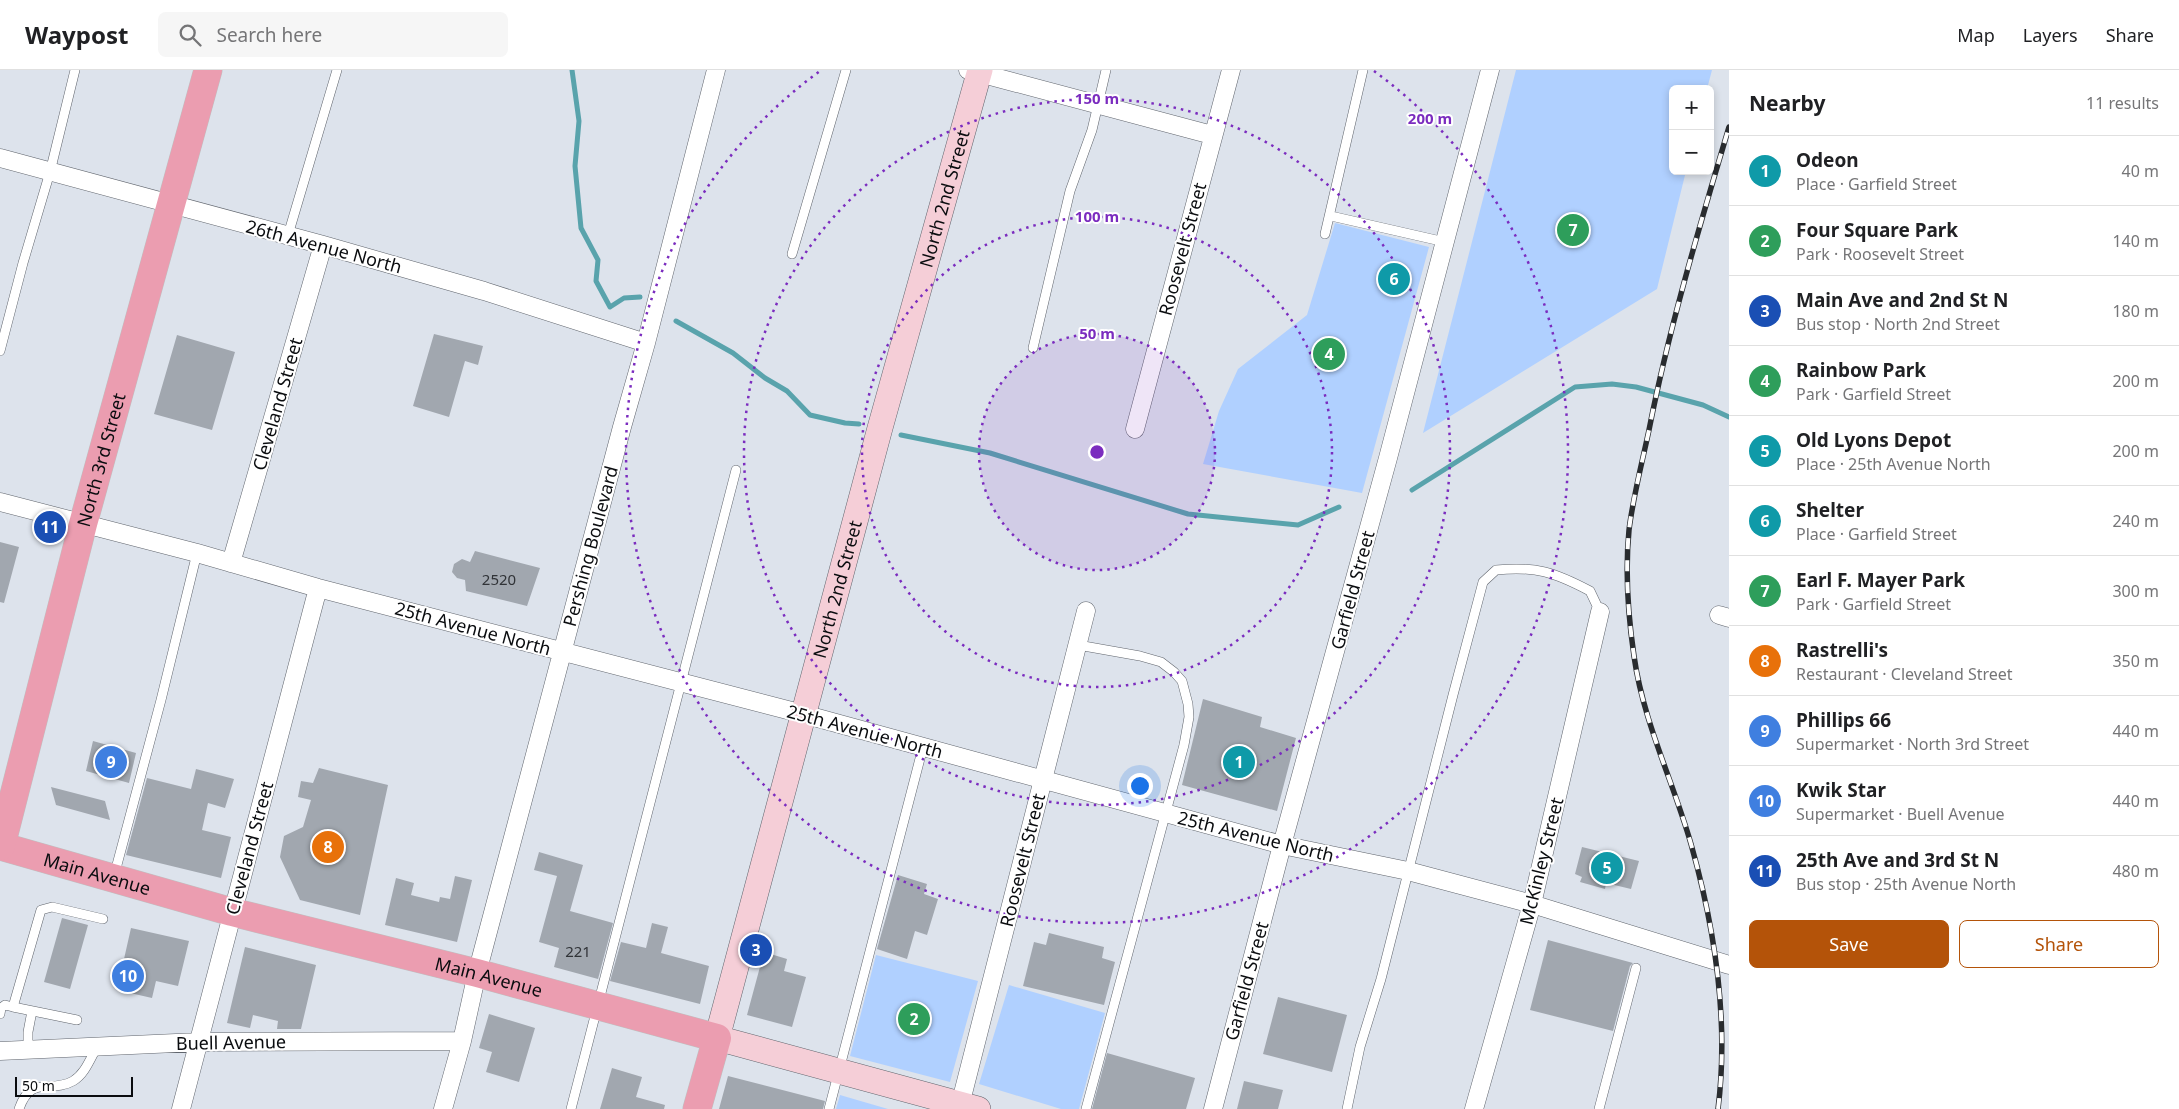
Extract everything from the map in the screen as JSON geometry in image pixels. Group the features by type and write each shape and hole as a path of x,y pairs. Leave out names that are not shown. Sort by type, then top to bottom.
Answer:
{"main road":[{"name":"North 3rd Street","path":"0,848 84,524 208,70"},
{"name":"Main Avenue","path":"0,848 232,912 477,973 717,1038"},
{"name":"North 2nd Street","path":"697,1109 717,1038"}],"street":[{"name":"Pershing Boulevard","path":"444,1109 477,973 646,343 716,70"},
{"name":"Roosevelt Street","path":"1135,429 1212,135 1231,70"},
{"name":"Garfield Street","path":"1213,1109 1490,70"},
{"path":"975,71 1212,135"},
{"name":"North 2nd Street","path":"717,1038 975,71"},
{"name":"26th Avenue North","path":"0,158 288,235 484,291 646,343"},
{"name":"Cleveland Street","path":"231,563 323,245"},
{"name":"25th Avenue North","path":"0,502 197,553 318,588 804,714 1282,845 1408,871 1532,904 1729,965"},
{"name":"Cleveland Street","path":"181,1109 318,588"},
{"name":"Roosevelt Street","path":"965,1108 1042,779 1086,611"},
{"name":"McKinley Street","path":"1474,1109 1532,904 1600,612"},
{"name":"Main Avenue","path":"717,1038 965,1108"},
{"name":"Buell Avenue","path":"0,1051 198,1042 462,1041"}],"lane":[{"path":"0,351 23,263 50,172 75,70"},
{"path":"288,235 337,70"},
{"path":"792,254 846,70"},
{"path":"1033,348 1070,191 1092,130 1106,70"},
{"path":"1325,234 1331,216 1348,129 1363,70"},
{"path":"1331,216 1444,242"},
{"path":"571,1109 736,470"},
{"path":"113,878 159,707 197,553"},
{"path":"1347,1109 1360,1047 1381,979 1483,582 1496,570 1521,567 1546,571 1590,591 1600,612"},
{"path":"1078,645 1120,651 1161,662 1174,672 1182,682 1189,717 1184,745 1086,1109"},
{"path":"829,1109 923,747"},
{"path":"12,1006 41,910 52,907 103,919"},
{"path":"1598,1109 1636,968"},
{"path":"0,1014 1,1008 5,1005 77,1020"},
{"path":"28,1050 28,1032 32,1011"},
{"path":"19,1109 26,1093 32,1089 38,1086 72,1082 79,1077 97,1046"}],"shaded area":[{"path":"1516,70 1712,70 1708,85 1669,85 1669,175 1685,175 1657,289 1423,433"},
{"path":"1335,223 1429,247 1362,493 1203,464 1219,411 1238,369 1307,315"},
{"path":"876,955 978,981 950,1082 850,1056"},
{"path":"1009,985 1105,1013 1079,1109 1061,1109 979,1084"},
{"path":"840,1095 888,1109 836,1109"}],"building":[{"path":"1389,270 1404,272 1396,290 1384,285"},
{"path":"434,334 483,346 478,365 465,361 449,417 413,406"},
{"path":"177,335 235,352 212,430 154,414"},
{"path":"0,542 19,547 4,603 0,602"},
{"path":"475,551 540,568 527,606 466,591 465,580 457,578 452,572 454,564 462,559 470,562"},
{"path":"1203,699 1262,717 1260,727 1296,738 1277,811 1182,785"},
{"path":"93,741 136,753 129,783 86,771"},
{"path":"319,768 388,785 360,915 300,900 280,857 284,836 303,827 311,800 298,797 301,781 313,783"},
{"path":"196,769 234,779 225,808 208,803 202,830 231,837 221,878 126,855 147,778 191,789"},
{"path":"51,787 105,801 110,820 56,805"},
{"path":"1582,847 1639,861 1631,889 1606,883 1605,889 1580,882 1582,877 1575,874"},
{"path":"539,852 583,865 570,911 613,923 598,979 554,967 559,948 539,942 557,876 534,870"},
{"path":"898,875 927,884 924,894 938,899 927,935 915,931 907,959 877,949"},
{"path":"455,876 472,880 457,942 385,925 396,878 414,883 411,895 439,902 440,897 450,899"},
{"path":"62,918 88,925 70,989 44,982"},
{"path":"652,923 668,927 661,953 709,966 700,1004 610,981 621,942 646,948"},
{"path":"131,928 189,941 178,986 156,981 152,998 117,990"},
{"path":"1049,933 1104,947 1102,958 1115,962 1104,1005 1023,986 1034,942 1046,945"},
{"path":"1548,940 1633,963 1630,966 1613,1031 1530,1010"},
{"path":"245,947 316,965 301,1029 277,1029 278,1021 253,1015 250,1028 227,1023"},
{"path":"764,952 787,959 784,971 806,977 792,1027 747,1015"},
{"path":"1278,997 1347,1015 1332,1072 1263,1054"},
{"path":"489,1014 535,1028 519,1082 486,1072 492,1052 479,1048"},
{"path":"1107,1053 1195,1078 1186,1109 1092,1109"},
{"path":"612,1068 642,1077 636,1097 665,1105 664,1109 600,1109"},
{"path":"728,1076 825,1101 823,1109 719,1109"},
{"path":"1244,1081 1283,1090 1278,1109 1237,1109"}],"waterway":[{"path":"572,70 579,121 575,166 581,228 598,260 596,281 610,307 624,298 640,297"},
{"path":"676,321 733,353 765,378 787,391 810,415 845,423 859,424"},
{"path":"1412,490 1575,387 1612,384 1636,387 1703,405 1729,417"},
{"path":"901,435 990,453 1188,514 1298,525 1339,507"}],"railway":[{"path":"1718,1109 1722,1042 1718,975 1713,942 1700,876 1691,844 1651,727 1638,680 1630,625 1627,561 1633,505 1657,392 1675,316 1729,127"}],"place":[{"name":"Earl F. Mayer Park","path":"1573,230"},
{"name":"Shelter","path":"1394,279"},
{"name":"Rainbow Park","path":"1329,354"},
{"name":"25th Ave and 3rd St N","path":"50,527"},
{"name":"Phillips 66","path":"111,762"},
{"name":"Odeon","path":"1239,762"},
{"name":"Rastrelli's","path":"328,847"},
{"name":"Old Lyons Depot","path":"1607,868"},
{"name":"Main Ave and 2nd St N","path":"756,950"},
{"name":"Kwik Star","path":"128,976"},
{"name":"Four Square Park","path":"914,1019"}]}
